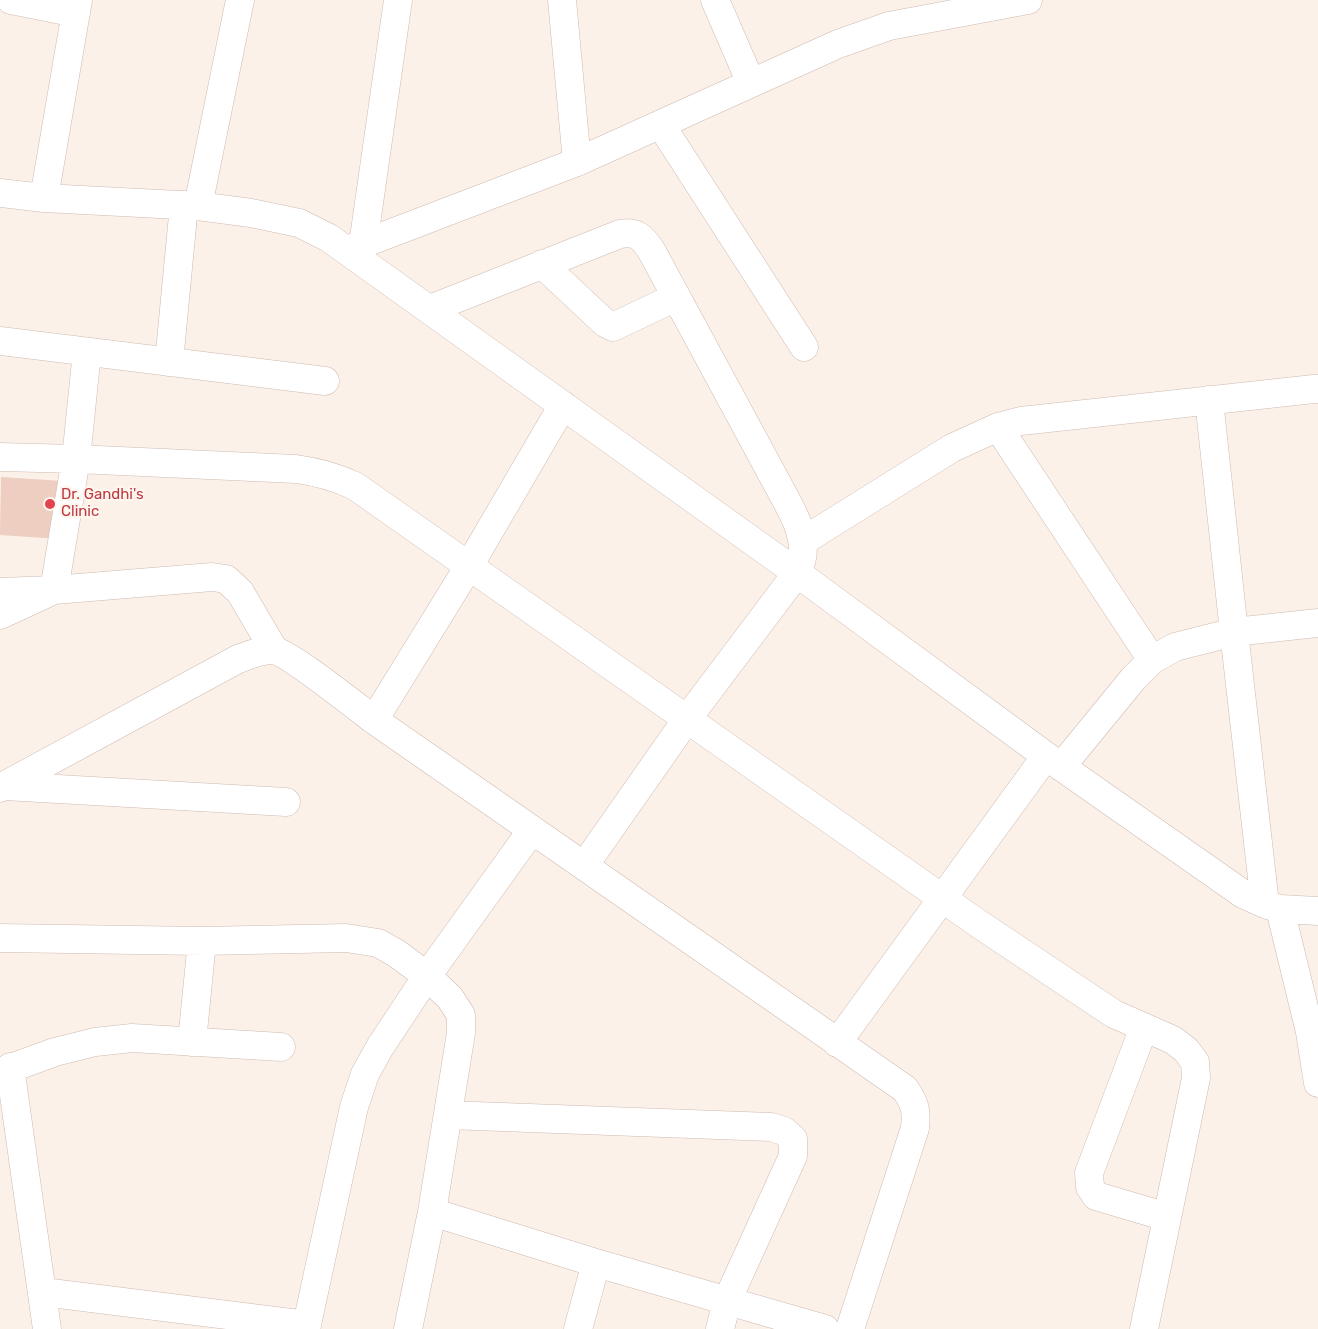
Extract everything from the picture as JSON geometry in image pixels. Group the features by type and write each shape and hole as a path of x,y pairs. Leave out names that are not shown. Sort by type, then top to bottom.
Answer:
{"street":[{"path":"11,0 77,6 44,198"},
{"path":"169,362 191,206 240,0"},
{"path":"355,247 398,0"},
{"path":"562,0 577,162"},
{"path":"715,0 751,83"},
{"path":"355,247 577,162 838,44 889,26 1028,0"},
{"path":"661,125 804,347"},
{"path":"0,193 44,198 191,206 251,213 299,224 329,238 355,247 430,309 797,573 1053,761 1243,894 1273,907 1318,911"},
{"path":"430,309 620,234 629,232 641,237 651,250 778,485 803,541 803,557 797,573 687,719 584,866"},
{"path":"542,264 605,323 613,327 676,297"},
{"path":"0,341 326,381"},
{"path":"54,590 76,459 87,352"},
{"path":"803,541 952,448 998,428 1021,421 1314,388 1318,390"},
{"path":"1209,400 1234,632 1273,907 1314,1031 1318,1083"},
{"path":"374,720 469,566 563,405"},
{"path":"998,428 1152,660"},
{"path":"0,457 296,469 319,472 355,486 941,898 1114,1014 1173,1040 1186,1050 1195,1062 1196,1078 1144,1329"},
{"path":"0,592 54,590 212,577 226,578 240,592 274,650 295,661 374,720 904,1090 913,1102 916,1114 915,1128 850,1329"},
{"path":"0,616 54,590"},
{"path":"837,1043 941,898 1053,761 1152,660 1175,647 1234,632 1318,623"},
{"path":"2,787 238,659 253,653 274,650"},
{"path":"2,787 286,802"},
{"path":"43,1292 307,1327 354,1108 365,1074 380,1046 532,830"},
{"path":"0,938 202,941 346,938 378,943 396,953 428,976 450,998 461,1015 461,1033 432,1212 408,1329"},
{"path":"192,1042 202,941"},
{"path":"1144,1027 1088,1173 1090,1187 1096,1196 1167,1217"},
{"path":"47,1329 43,1292 5,1070 55,1052 95,1042 132,1038 281,1047"},
{"path":"448,1115 770,1127 784,1131 793,1139 793,1156 727,1301 720,1329"},
{"path":"432,1212 596,1263 825,1329"},
{"path":"578,1329 596,1263"}],"building":[{"path":"1,477 63,481 59,539 0,535"}],"place":[{"name":"Dr. Gandhi's Clinic","path":"50,504"}]}
